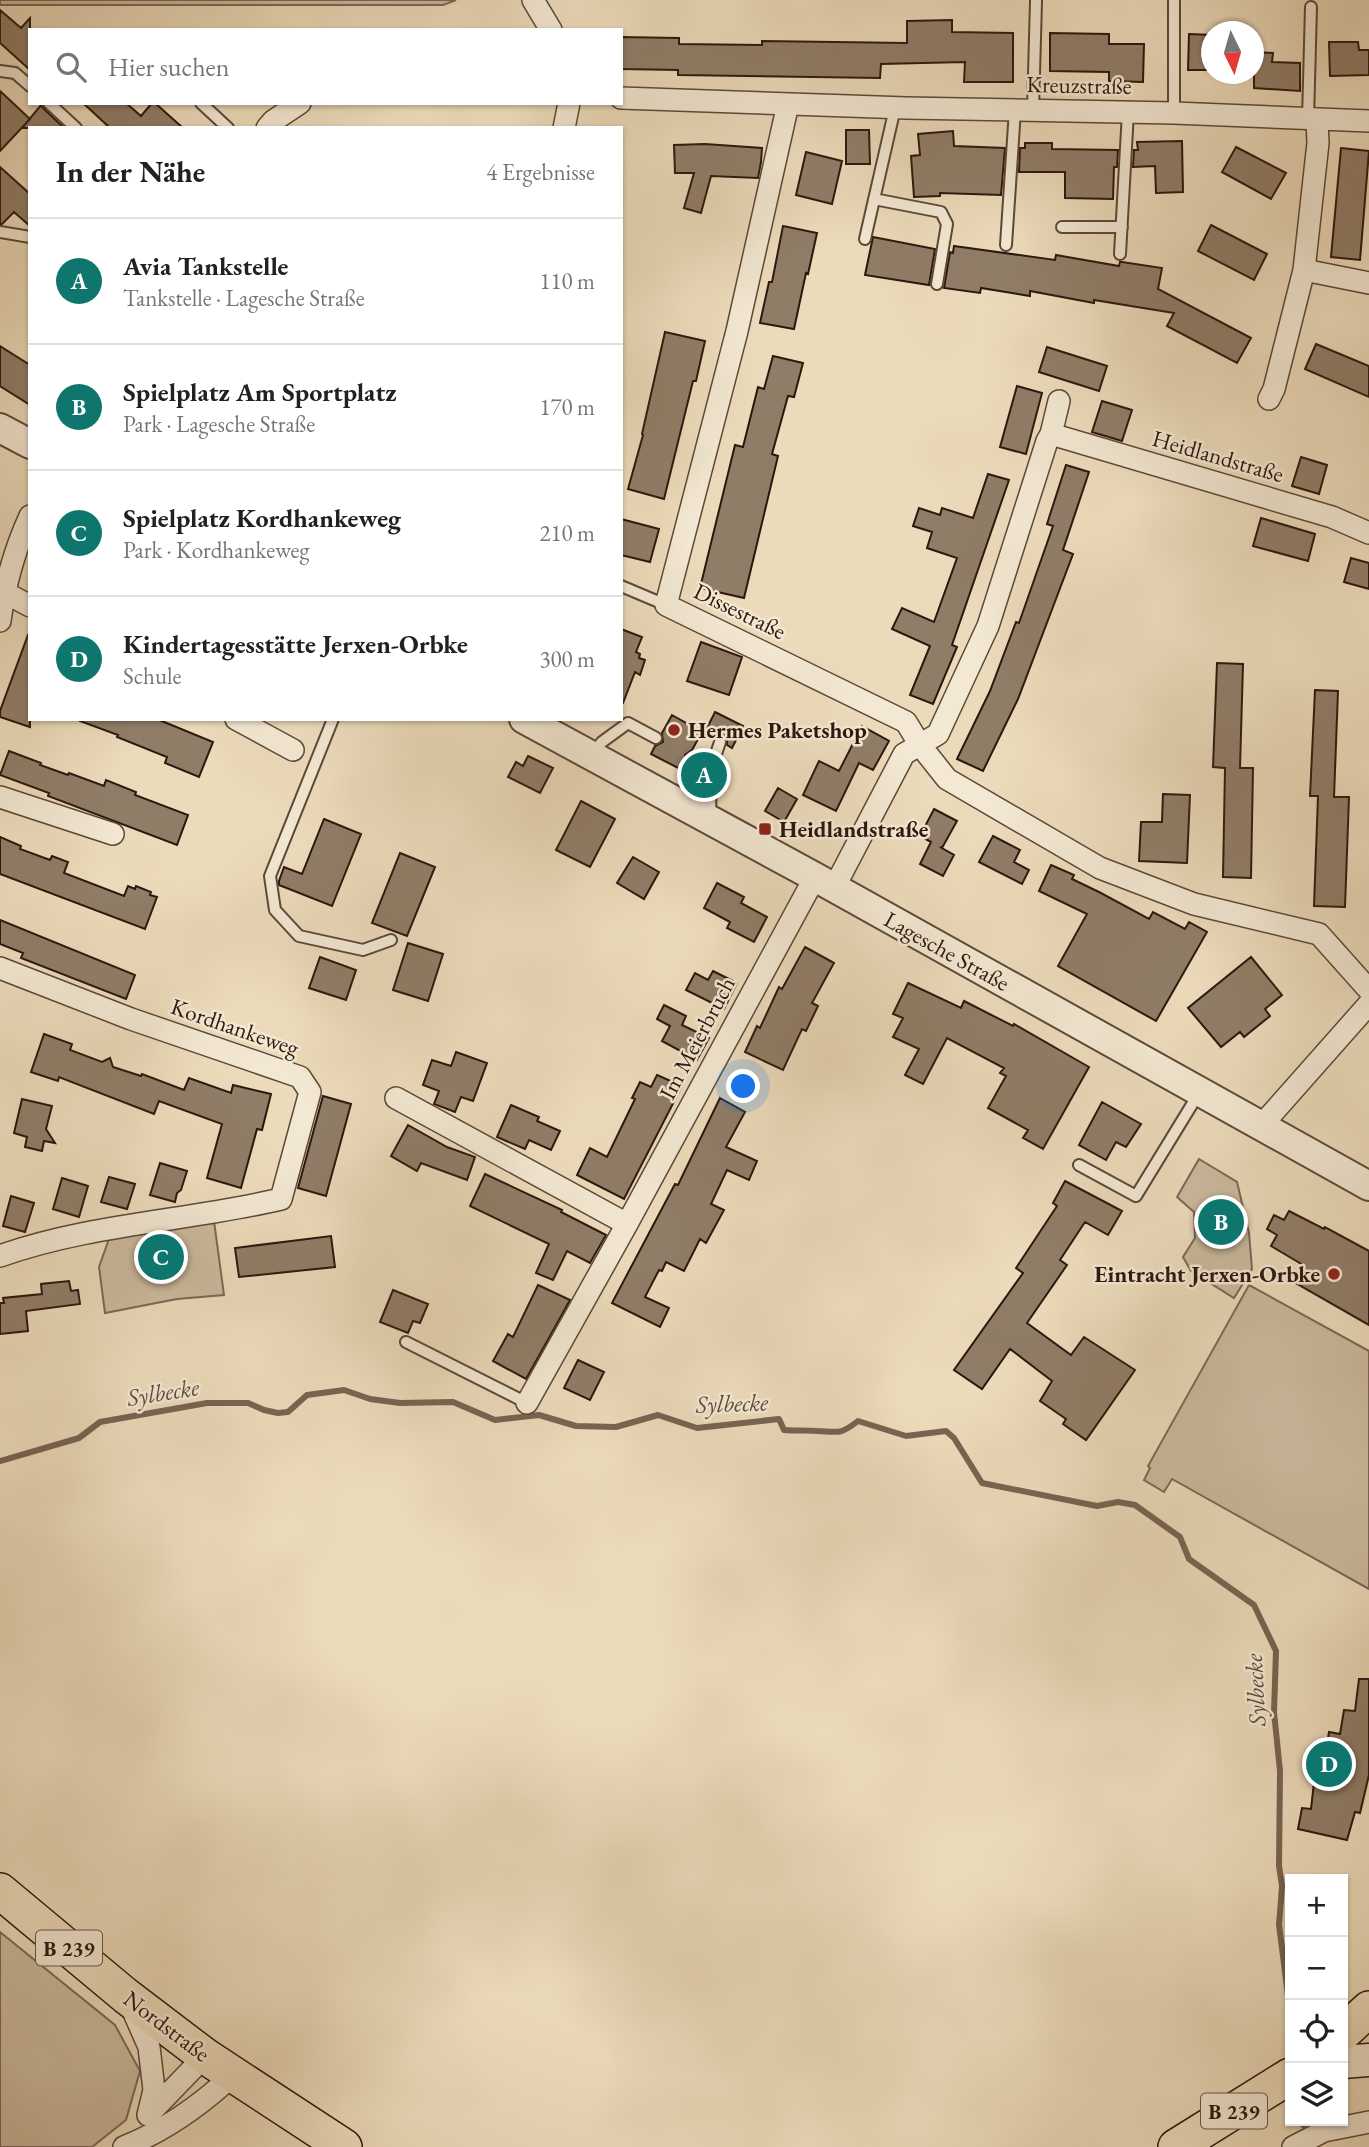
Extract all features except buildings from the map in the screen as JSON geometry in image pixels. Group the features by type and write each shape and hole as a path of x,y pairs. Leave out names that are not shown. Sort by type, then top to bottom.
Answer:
{"main road":[{"name":"Nordstraße","path":"0,1891 126,1996 205,2056 345,2147"},
{"path":"1348,2028 1369,2009"},
{"path":"1348,2062 1369,2060"},
{"name":"B 239","path":"1177,2147 1285,2079"}],"street":[{"path":"533,0 550,28"},
{"name":"Kreuzstraße","path":"623,98 1369,121"},
{"name":"Dissestraße","path":"788,104 737,331 666,605 906,722 920,745"},
{"path":"269,126 297,105"},
{"path":"564,126 569,105"},
{"path":"1269,399 1274,389 1304,270 1318,143 1313,119"},
{"path":"1304,270 1369,283"},
{"path":"824,882 904,754 938,734 988,626 1051,434 1059,401"},
{"path":"0,428 28,443"},
{"name":"Heidlandstraße","path":"1051,434 1332,517 1369,533"},
{"path":"0,621 15,549 28,520"},
{"path":"4,592 28,605"},
{"path":"240,721 293,750"},
{"name":"Lagesche Straße","path":"528,721 824,882 1369,1186"},
{"path":"920,745 947,779 1100,868 1194,904 1319,934 1369,990"},
{"path":"0,797 113,834"},
{"name":"Im Meierbruch","path":"527,1403 824,882"},
{"name":"Kordhankeweg","path":"0,968 131,1019 300,1077 310,1092 281,1199 89,1233 33,1245 0,1256"},
{"path":"1261,1126 1369,1004"},
{"path":"396,1098 627,1224"},
{"path":"126,1996 149,2047 155,2090 148,2115"},
{"path":"122,2147 148,2115 205,2056"},
{"path":"122,2147 163,2128 215,2092 233,2075"},
{"path":"1293,2147 1324,2131 1369,2122"}],"lane":[{"path":"1174,0 1174,113"},
{"path":"1006,245 1036,1"},
{"path":"1311,7 1313,119"},
{"path":"0,71 15,73 28,84"},
{"path":"51,105 74,126"},
{"path":"203,105 226,126"},
{"path":"865,239 895,108"},
{"path":"1120,254 1128,112"},
{"path":"874,199 941,212 947,224 937,284"},
{"path":"1062,227 1122,227"},
{"path":"0,232 28,237"},
{"path":"623,587 666,605"},
{"path":"332,721 270,876 275,911 299,936 363,950 391,940"},
{"path":"590,755 602,742 628,723 656,738"},
{"path":"709,819 711,769 720,741"},
{"path":"692,758 711,769"},
{"path":"1079,1165 1136,1196 1200,1092"},
{"path":"405,1342 527,1403"}],"shaded area":[{"path":"0,0 456,0 443,5 0,5"},
{"path":"1199,1159 1237,1182 1249,1233 1252,1269 1234,1298 1191,1271 1183,1257 1195,1238 1194,1212 1177,1197"},
{"path":"214,1221 224,1295 177,1299 105,1313 99,1267 110,1236"},
{"path":"1249,1285 1369,1351 1369,1589 1172,1479 1164,1492 1144,1480 1150,1468 1148,1466"},
{"path":"0,1932 115,2025 140,2071 126,2120 92,2147 0,2147"}],"waterway":[{"name":"Sylbecke","path":"0,1461 79,1438 100,1422 207,1403 248,1403 264,1410 288,1412 307,1395 344,1390 370,1399 400,1403 453,1402 495,1420 539,1415 576,1426 616,1427 658,1415 697,1428 779,1419 784,1430 839,1432 858,1421 906,1436 946,1431 954,1438 982,1483 1097,1506 1118,1502 1135,1505 1180,1537 1189,1559 1254,1605 1276,1651 1274,1712 1280,1771 1279,1866 1282,1886 1279,1925 1289,2000"}],"place":[{"name":"Hermes Paketshop","path":"674,730"},
{"name":"Avia Tankstelle","path":"704,775"},
{"name":"Heidlandstraße","path":"765,829"},
{"name":"Spielplatz Am Sportplatz","path":"1221,1222"},
{"name":"Spielplatz Kordhankeweg","path":"161,1257"},
{"name":"Eintracht Jerxen-Orbke","path":"1334,1274"},
{"name":"Kindertagesstätte Jerxen-Orbke","path":"1329,1764"}]}
